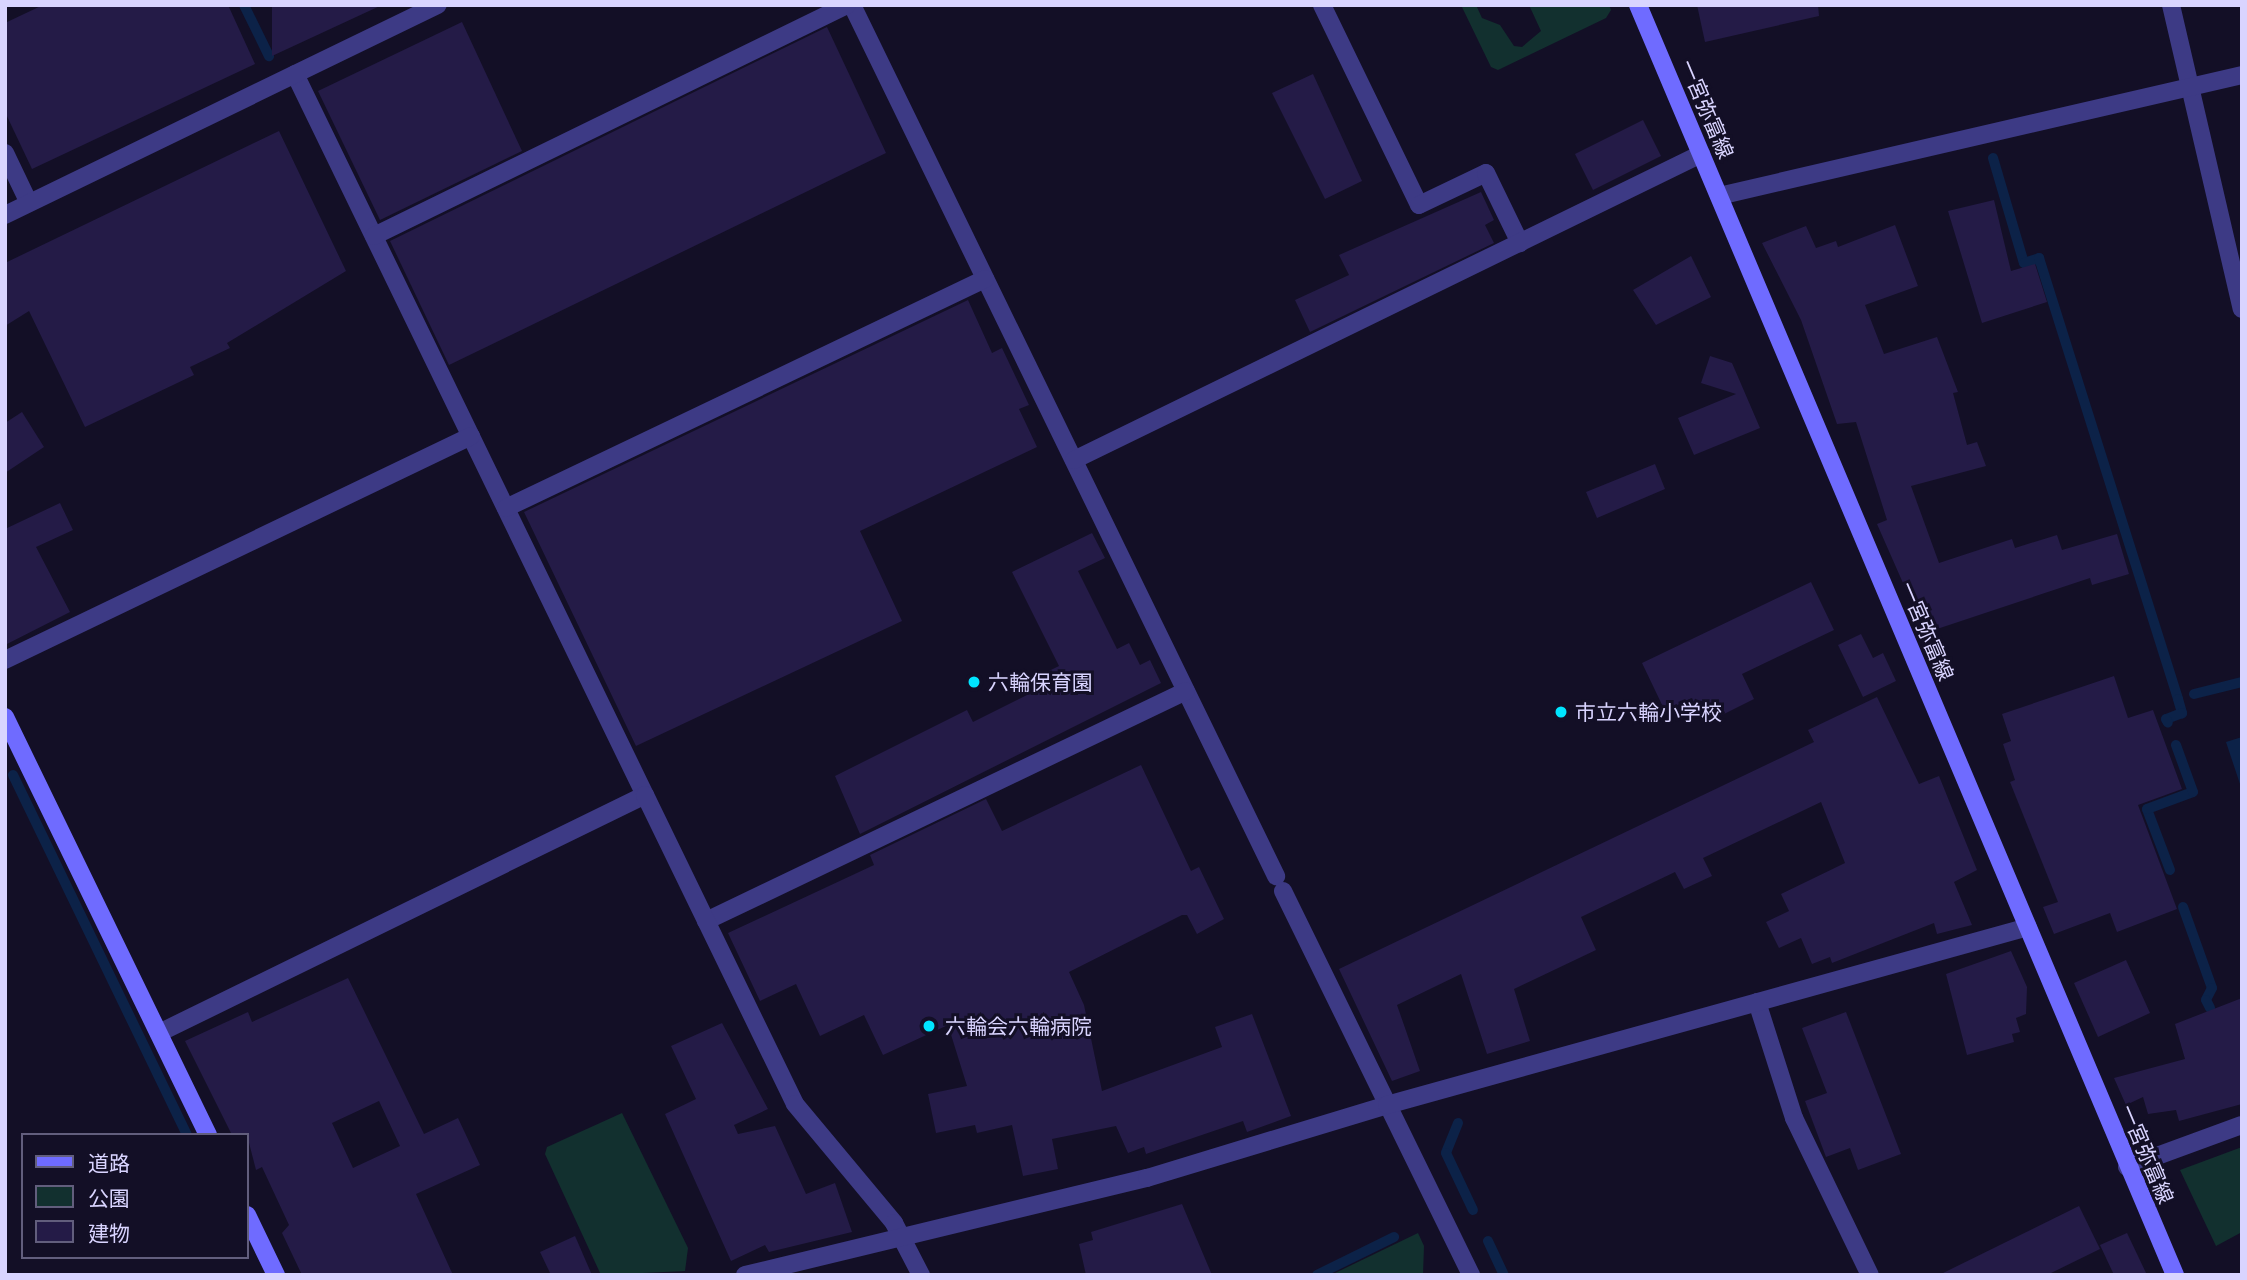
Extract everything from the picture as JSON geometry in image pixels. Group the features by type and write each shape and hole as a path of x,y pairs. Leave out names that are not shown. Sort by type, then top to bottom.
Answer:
{"main road":[{"name":"一宮弥富線","path":"1638,5 2127,1167 2175,1275"},
{"path":"5,717 207,1133"},
{"path":"248,1217 276,1275"}],"street":[{"path":"5,215 438,5"},
{"path":"373,236 850,5 1471,1275"},
{"path":"1322,5 1419,205 1486,173 1520,243"},
{"path":"2171,5 2242,309"},
{"path":"295,74 794,1104 894,1223 898,1236 920,1275"},
{"path":"1719,196 2242,75"},
{"path":"5,153 29,203"},
{"path":"1074,460 1701,154"},
{"path":"506,508 985,279"},
{"path":"5,660 471,436"},
{"path":"706,920 1186,691"},
{"path":"159,1033 645,795"},
{"path":"745,1275 1147,1178 1387,1105 2028,927"},
{"path":"1757,1002 1794,1118 1870,1275"},
{"path":"2127,1167 2242,1125"}],"green space":[{"path":"1461,5 1476,5 1482,18 1500,25 1514,46 1522,47 1541,31 1529,5 1609,5 1611,10 1606,18 1498,70 1491,67"},
{"path":"622,1113 688,1248 685,1271 601,1275 545,1154 547,1147"},
{"path":"2242,1147 2242,1232 2216,1246 2180,1170"},
{"path":"1418,1233 1424,1246 1423,1275 1331,1275"}],"water":[{"path":"2242,737 2242,790 2226,742"}],"building":[{"path":"43,5 228,5 255,64 32,169 5,112 5,23"},
{"path":"272,5 382,5 272,56"},
{"path":"1697,5 1818,5 1819,16 1705,42"},
{"path":"462,22 522,151 380,220 318,91"},
{"path":"827,27 886,153 449,365 390,241"},
{"path":"1313,74 1362,181 1325,199 1272,93"},
{"path":"1643,120 1661,156 1593,190 1575,154"},
{"path":"279,131 346,271 227,343 230,348 190,367 194,375 85,427 29,311 5,326 5,263"},
{"path":"1481,192 1494,220 1485,225 1494,243 1310,332 1295,300 1349,275 1339,255"},
{"path":"1994,200 2011,271 2035,264 2047,302 1982,323 1948,211"},
{"path":"1895,225 1918,286 1865,305 1884,354 1937,337 1958,392 1953,393 1967,445 1977,442 1986,466 1911,486 1939,563 2012,539 2015,548 2057,535 2062,550 2117,534 2129,574 2092,585 2090,578 1925,633 1877,524 1887,520 1856,422 1837,424 1801,320 1762,243 1806,226 1816,248 1836,241 1838,247"},
{"path":"1691,256 1711,297 1656,325 1633,290"},
{"path":"968,300 992,353 1002,348 1029,405 1019,409 1037,447 860,531 902,621 636,746 524,512"},
{"path":"1710,356 1732,363 1760,428 1694,455 1678,418 1736,394 1701,383"},
{"path":"22,412 44,447 5,473 5,423"},
{"path":"1655,464 1665,489 1597,518 1586,492"},
{"path":"60,503 73,530 36,547 70,612 5,645 5,529"},
{"path":"1092,533 1105,558 1078,571 1117,649 1129,643 1140,665 1150,660 1161,683 860,834 835,776 967,710 973,722 1029,694 1024,683 1059,666 1012,572"},
{"path":"1811,582 1834,630 1742,674 1754,699 1704,724 1692,698 1665,711 1642,663"},
{"path":"1861,634 1873,658 1883,653 1896,681 1863,697 1838,645"},
{"path":"2114,676 2128,718 2153,710 2182,789 2138,805 2177,909 2117,932 2110,913 2054,934 2043,907 2058,902 2010,782 2015,780 2003,744 2011,741 2002,714"},
{"path":"1877,697 1919,784 1939,776 1977,870 1954,882 1972,925 1937,934 1934,923 1832,963 1830,957 1812,964 1801,938 1779,948 1766,922 1789,911 1781,894 1845,863 1821,802 1703,858 1712,876 1684,889 1675,872 1581,917 1596,950 1514,989 1530,1041 1487,1054 1461,974 1397,1005 1420,1071 1392,1081 1339,969 1814,742 1808,730"},
{"path":"1141,765 1191,871 1199,867 1224,919 1197,934 1187,915 1182,915 1069,972 1084,1005 1102,1091 1222,1047 1215,1027 1252,1014 1291,1116 1247,1132 1243,1121 1146,1154 1144,1147 1128,1153 1116,1126 1052,1139 1058,1169 1023,1176 1012,1125 977,1133 975,1125 936,1133 928,1094 967,1086 948,1025 883,1055 864,1015 820,1036 796,984 760,1001 728,933 874,865 870,855 986,799 1002,831"},
{"path":"2011,951 2027,987 2026,1014 2016,1018 2020,1032 2012,1034 2014,1042 1967,1055 1946,974"},
{"path":"2126,960 2150,1013 2098,1037 2074,983"},
{"path":"348,978 424,1134 458,1118 480,1165 416,1194 453,1275 302,1275 282,1233 289,1225 262,1167 256,1170 248,1133 231,1133 185,1041 248,1012 252,1022","holes":["379,1101 400,1146 353,1168 332,1123"]},
{"path":"2242,998 2242,1104 2179,1121 2176,1110 2148,1114 2143,1097 2126,1105 2114,1078 2185,1059 2175,1024"},
{"path":"1846,1012 1901,1154 1858,1170 1850,1148 1826,1157 1805,1101 1827,1093 1802,1028"},
{"path":"722,1023 768,1109 734,1125 738,1134 775,1126 806,1194 835,1183 852,1232 769,1252 765,1245 731,1261 665,1114 696,1099 671,1046"},
{"path":"1182,1204 1212,1275 1086,1275 1079,1244 1093,1240 1091,1232"},
{"path":"2079,1206 2100,1249 2047,1275 1939,1275"},
{"path":"2127,1233 2147,1275 2114,1275 2100,1245"},
{"path":"575,1236 592,1275 551,1275 540,1252"}],"waterway":[{"path":"244,5 269,56"},
{"path":"1993,158 2024,263 2039,258 2178,699 2182,713 2166,719 2168,723"},
{"path":"2194,694 2242,682"},
{"path":"2170,870 2147,809 2193,792 2176,745"},
{"path":"13,775 186,1133"},
{"path":"2183,907 2212,988 2206,1000 2210,1008"},
{"path":"1458,1123 1446,1153 1473,1210"},
{"path":"1317,1275 1394,1237"},
{"path":"1488,1241 1504,1275"}],"place":[{"name":"六輪保育園","path":"974,682"},
{"name":"市立六輪小学校","path":"1561,712"},
{"name":"六輪会六輪病院","path":"929,1026"}]}
